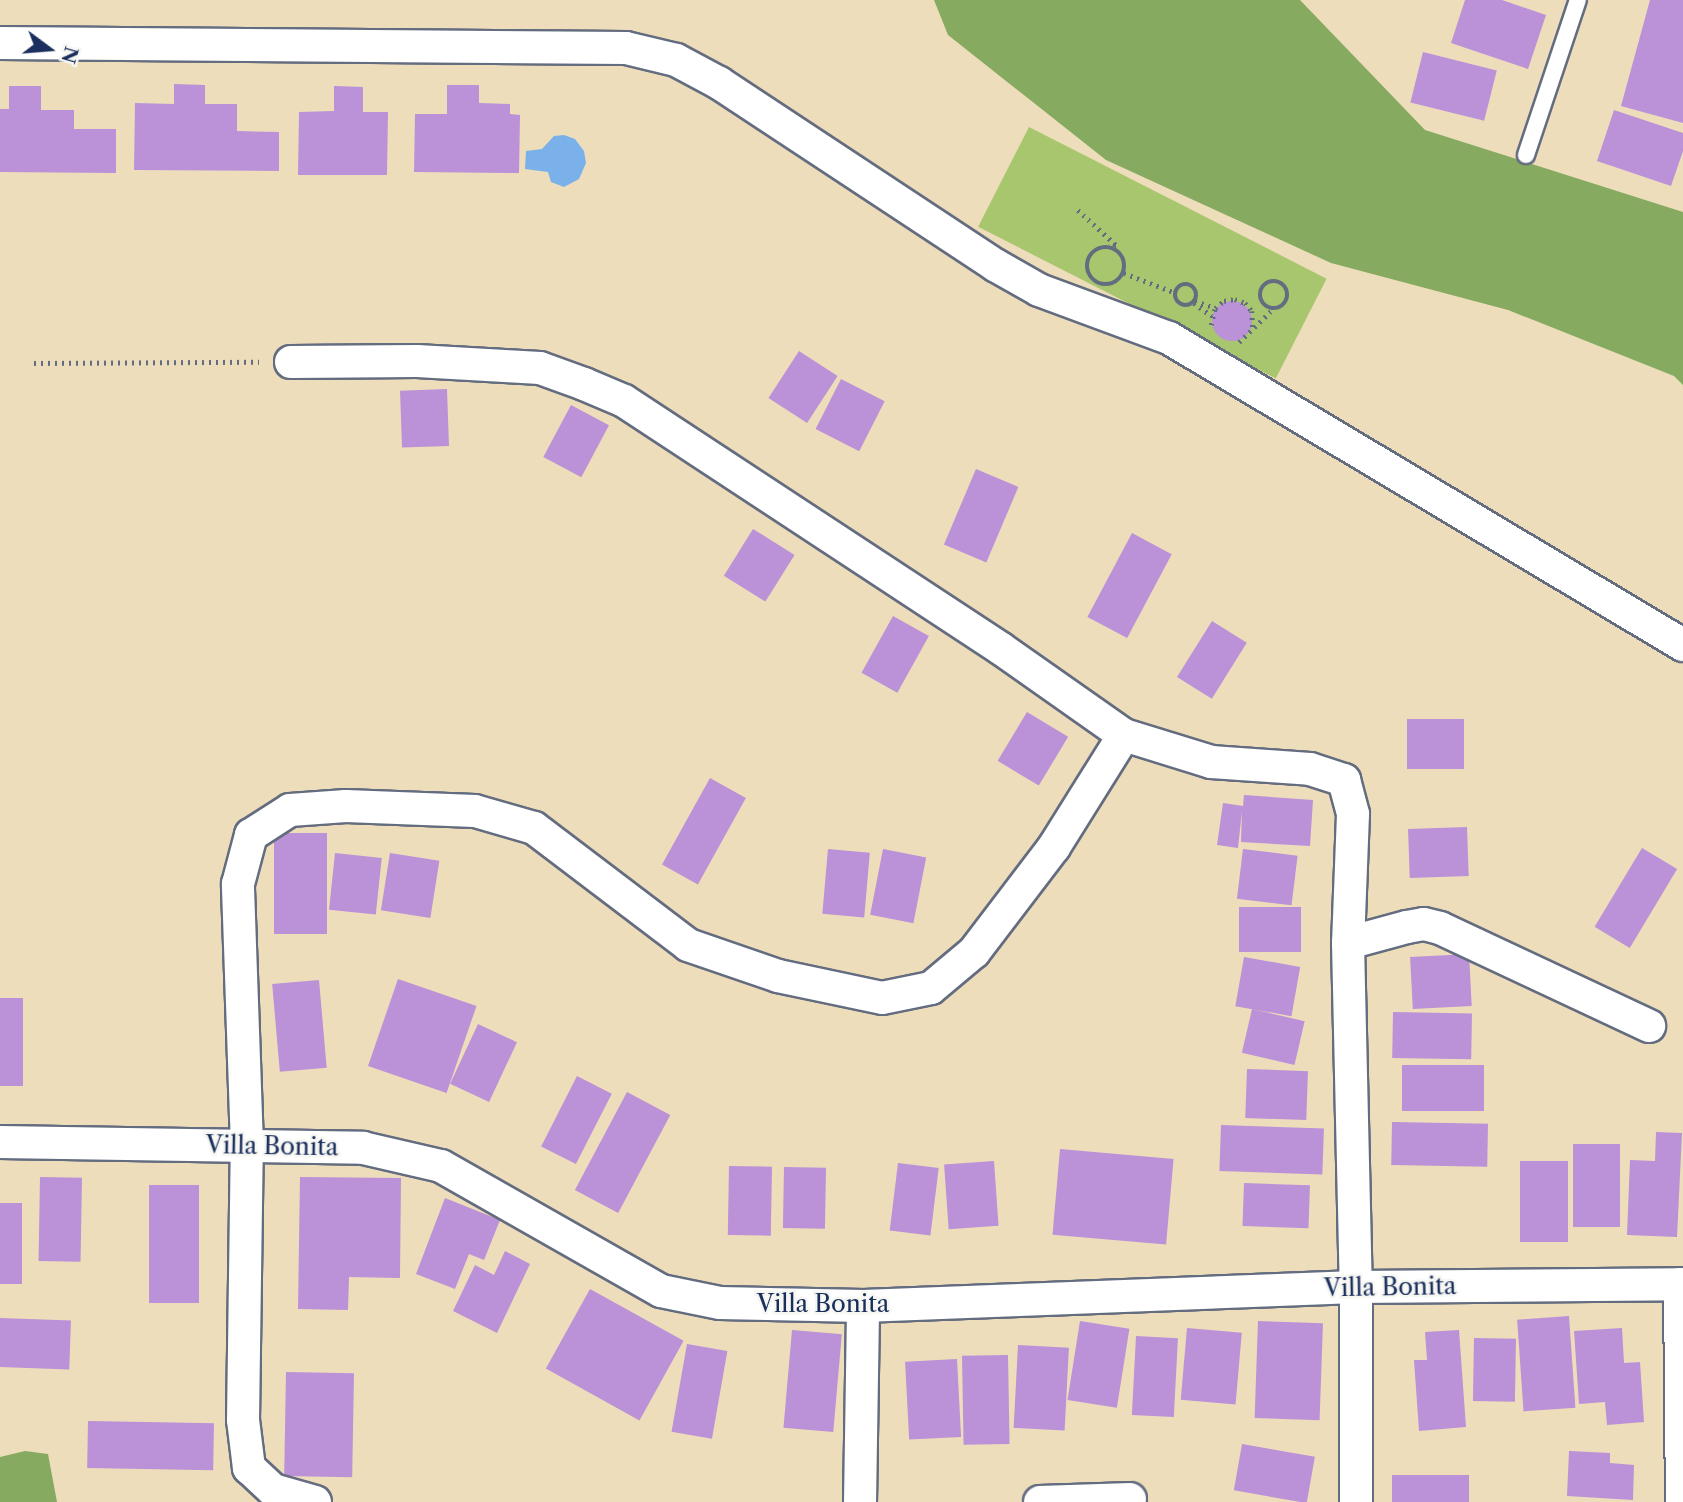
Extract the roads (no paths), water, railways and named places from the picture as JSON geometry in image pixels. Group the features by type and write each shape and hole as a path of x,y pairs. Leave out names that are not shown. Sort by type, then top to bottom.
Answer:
{"street":[{"path":"0,43 626,48 676,60 719,83 995,265 1039,290 1169,338 1683,645"},
{"path":"291,362 417,361 540,368 624,401 1000,648 1124,735 1211,762 1310,769 1344,780 1353,814 1348,943 1356,1287 1356,1502"},
{"path":"315,1502 273,1490 249,1468 243,1420 247,1146 238,884 251,835 290,810 346,806 475,811 534,828 688,945 778,976 882,998 931,988 974,952 1054,847 1124,735"},
{"path":"1348,943 1424,924 1440,928 1649,1026"},
{"name":"Villa Bonita","path":"0,1142 363,1147 441,1166 662,1291 720,1303 863,1306 1356,1287 1681,1284"},
{"path":"1681,1284 1682,1502"},
{"path":"860,1502 863,1306"},
{"path":"1040,1502 1130,1499"}],"lane":[{"path":"1527,155 1577,0"}],"water":[{"path":"564,135 575,139 584,151 586,163 579,179 564,187 551,182 548,172 525,169 526,151 542,149 554,136"}]}
